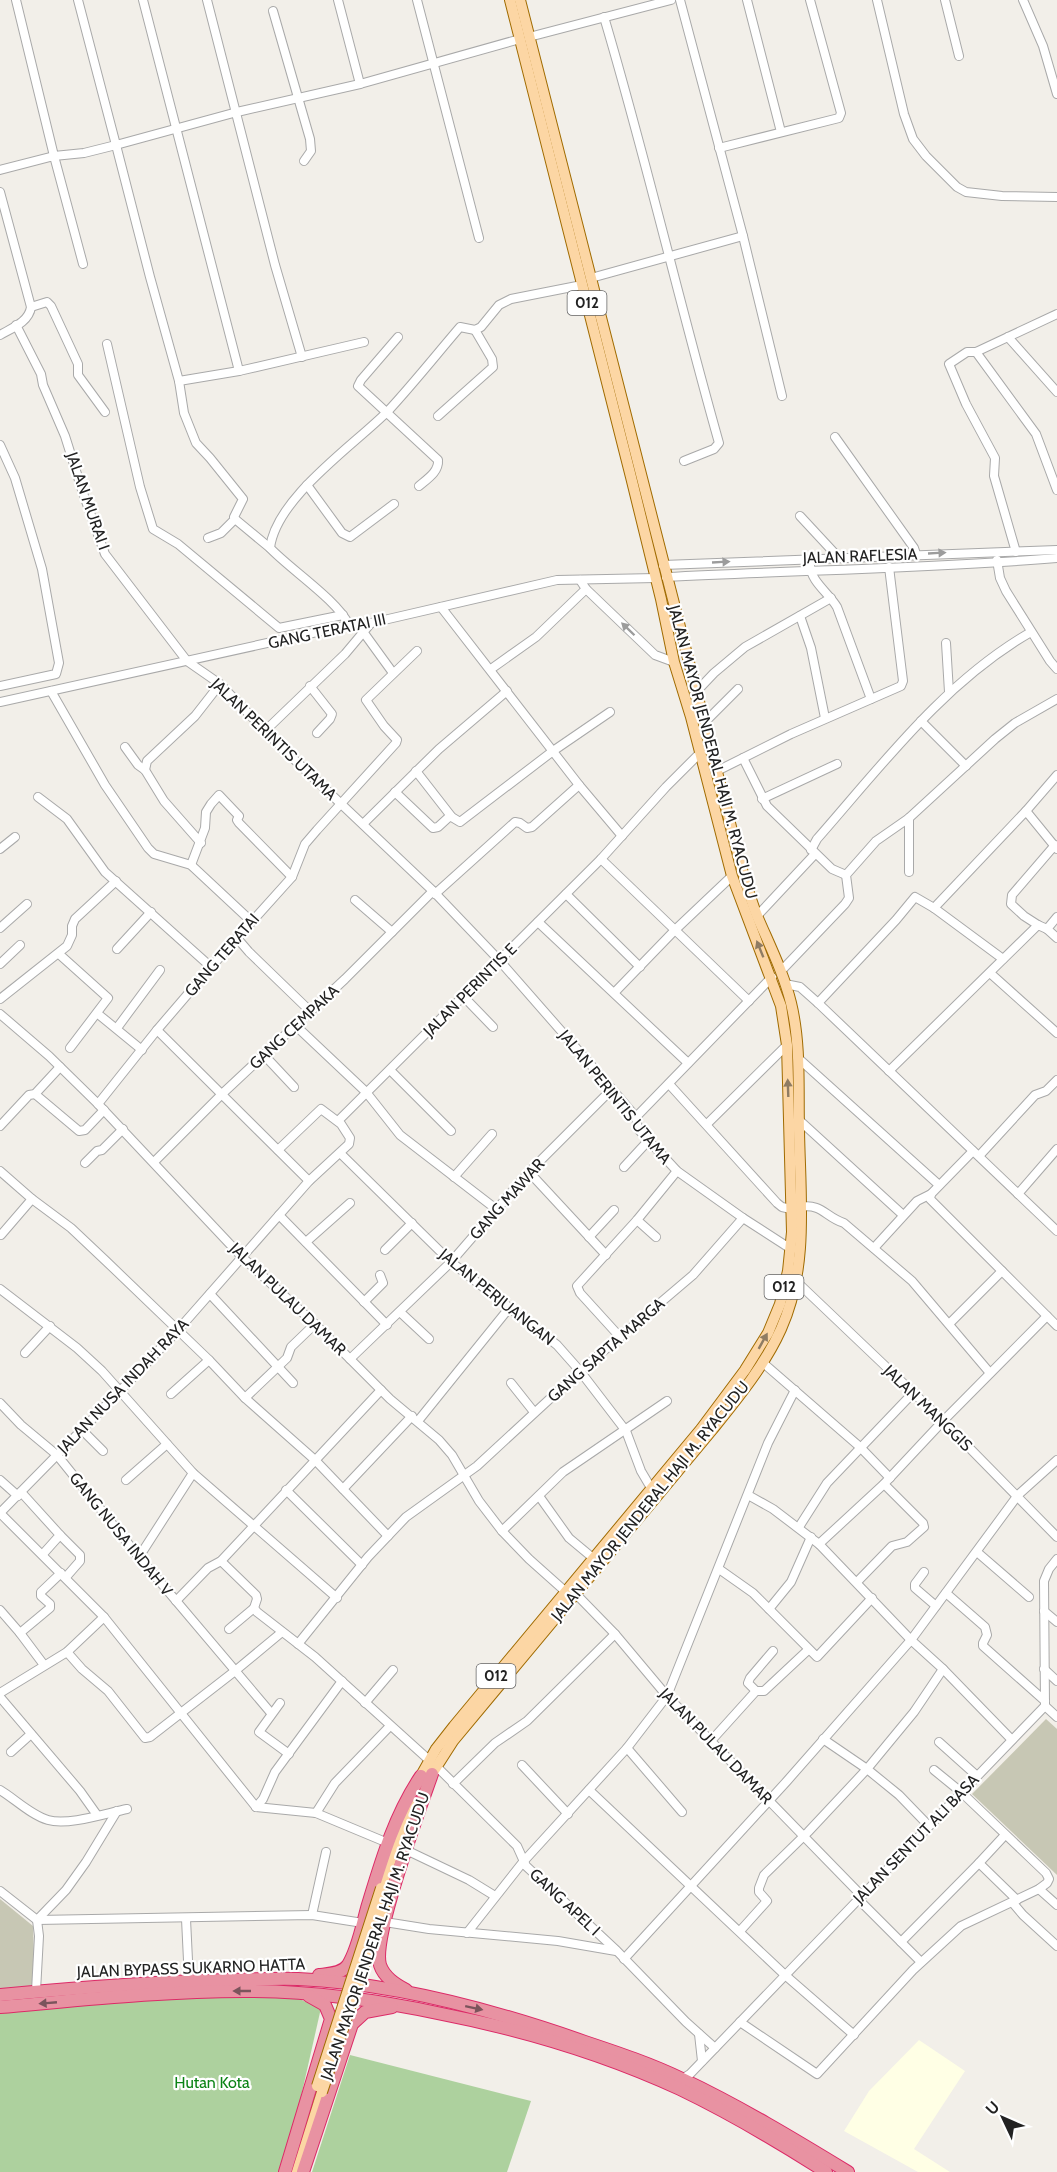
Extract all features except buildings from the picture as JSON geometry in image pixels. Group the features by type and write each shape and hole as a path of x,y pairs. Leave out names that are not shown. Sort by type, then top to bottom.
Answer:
{"highway":[{"path":"297,1978 337,1972 345,1968 351,1958 388,1843 410,1792 429,1769"},
{"path":"351,1958 354,1969 360,1972 372,1964 429,1769"},
{"path":"381,1938 379,1960 384,1972 397,1985 417,1996"},
{"name":"JALAN BYPASS SUKARNO HATTA","path":"0,2007 73,1995 189,1981 297,1978 354,1984 417,1996 485,2010 631,2058 682,2079 767,2124 848,2172"},
{"name":"JALAN BYPASS SUKARNO HATTA","path":"0,1995 36,1991 73,1995 189,1992 301,1993 340,1995 405,2006 536,2035 629,2068 680,2089 737,2119 826,2172"},
{"path":"301,1993 325,2005 331,2019"},
{"path":"287,2172 336,2007 344,2005 350,2010 352,2024"},
{"path":"303,2172 352,2024 360,2015 371,2010 405,2006"}],"main road":[{"name":"JALAN MAYOR JENDERAL HAJI M. RYACUDU","path":"319,2090 385,1889 429,1769 570,1592 762,1362 782,1328 796,1281 800,1249 787,1045 776,974 741,866 715,772 703,751 703,724 660,572 586,282 584,250 524,38 510,0"},
{"name":"JALAN MAYOR JENDERAL HAJI M. RYACUDU","path":"520,0 524,38 571,241 579,273 586,282"},
{"path":"571,241 574,243 578,240 574,224 575,218"},
{"path":"579,273 576,250 580,248 584,250"},
{"name":"JALAN MAYOR JENDERAL HAJI M. RYACUDU","path":"570,1592 593,1558 651,1488 708,1427 768,1333 783,1292 796,1208 799,1120 798,1058 793,1013 785,984 776,974 732,876 703,751 674,662 660,572"},
{"path":"691,717 696,719 699,717 695,702 696,695"},
{"path":"287,2172 319,2090"},
{"path":"297,2172 319,2090"}],"street":[{"path":"16,0 83,264"},
{"path":"78,0 179,381 184,413 196,443 217,465 243,499 235,519 220,533 208,538"},
{"path":"143,0 239,371"},
{"path":"207,0 272,256 302,357"},
{"path":"338,0 360,84"},
{"path":"417,0 479,238"},
{"path":"0,170 54,156 84,153 237,112 360,84 671,0"},
{"path":"680,0 743,236 782,396"},
{"path":"747,0 781,132"},
{"path":"719,148 836,120 842,112 810,0"},
{"path":"877,0 904,114 913,139 926,156 957,187 975,194 1057,197"},
{"path":"945,0 959,56"},
{"path":"1023,0 1043,46 1057,94"},
{"path":"273,11 311,147 304,161"},
{"path":"604,17 719,443 714,449 684,461"},
{"path":"0,192 31,307 29,316 0,335"},
{"path":"270,548 279,523 307,485 387,411 460,327 475,330 481,327 503,302 586,282 668,256 743,236"},
{"path":"31,307 47,302 51,306 78,364 78,375 105,412"},
{"path":"1016,552 994,476 995,458 966,404 949,364 967,352 976,352 1057,314"},
{"name":"JALAN MURAI I","path":"16,325 41,374 43,385 65,436 105,554 187,660"},
{"path":"438,416 493,368 492,359 475,330"},
{"path":"398,337 358,384 359,388 387,411 438,460 435,472 419,486"},
{"path":"1008,337 1057,392"},
{"path":"179,381 239,371 364,342"},
{"path":"107,344 140,487 153,529 178,544 279,628 346,620"},
{"path":"976,352 1036,434 1057,490"},
{"path":"836,437 890,511 916,554"},
{"path":"0,445 15,478 42,568 59,663 56,674 3,694"},
{"path":"307,485 342,533 350,537 394,504"},
{"path":"800,516 839,558"},
{"path":"235,519 270,548 346,620"},
{"name":"JALAN RAFLESIA","path":"810,564 839,558 916,554 997,557 1016,552 1056,553"},
{"name":"JALAN RAFLESIA","path":"660,572 810,564 889,567 1056,553"},
{"path":"997,557 1000,578 1006,591 1057,669"},
{"path":"810,564 818,584 831,597 846,627 871,699"},
{"path":"715,772 825,718 899,688 903,681 889,567"},
{"name":"GANG TERATAI III","path":"3,694 51,691 346,620 371,623 557,580 660,572"},
{"path":"580,580 586,589 655,655 674,662"},
{"path":"490,669 536,637 586,589"},
{"path":"696,695 714,673 745,647 831,597"},
{"path":"441,607 579,785 622,836"},
{"path":"800,616 812,648 825,718"},
{"path":"266,730 336,663 371,623"},
{"path":"758,916 813,852 817,839 921,721 949,692 993,656 1031,632"},
{"path":"364,633 393,673 417,651"},
{"path":"946,644 949,692"},
{"name":"JALAN PERINTIS UTAMA","path":"187,660 220,684 434,893 499,960 636,1117 638,1129 677,1171 791,1249"},
{"name":"GANG TERATAI","path":"35,1094 77,1130 82,1131 157,1030 292,877 305,844 396,743 397,740 366,702 393,673"},
{"path":"145,770 147,761 195,716 220,684"},
{"path":"310,686 332,714 317,733"},
{"path":"703,724 738,689"},
{"path":"51,691 105,785 148,848 154,854 191,865 251,921"},
{"path":"363,824 439,749 507,691"},
{"path":"636,1117 849,898 846,875 876,841 909,818 1016,723 1057,699"},
{"path":"416,771 451,816 458,822 462,822 553,751 610,712"},
{"path":"921,721 966,766"},
{"path":"125,747 138,765 145,770 164,801 201,843"},
{"name":"JALAN PERINTIS E","path":"338,1121 601,859 666,787 703,751"},
{"path":"743,758 762,799 813,852 832,869 846,875"},
{"path":"762,799 837,764"},
{"path":"934,908 1057,775"},
{"path":"434,893 515,822 520,822 527,828 532,827 579,785"},
{"path":"395,792 433,828 451,816"},
{"path":"191,865 201,843 206,812 219,795 239,816 237,820 239,823 292,877"},
{"path":"38,797 67,819 98,864 211,967"},
{"path":"1026,811 1056,847 1012,895 1011,904 1057,938"},
{"path":"909,818 909,872"},
{"path":"0,849 15,837"},
{"path":"601,859 749,1001"},
{"path":"615,992 732,876"},
{"path":"0,999 27,976 59,954 71,939 75,918 116,881"},
{"name":"GANG CEMPAKA","path":"154,1162 222,1094 434,893"},
{"path":"566,894 640,967"},
{"path":"818,1003 897,920 915,897 934,908 1003,959"},
{"path":"356,900 392,932"},
{"path":"0,928 27,904"},
{"path":"117,949 151,912"},
{"path":"1047,929 1057,917"},
{"path":"538,922 688,1063"},
{"path":"889,1071 1038,925"},
{"path":"237,939 310,1011"},
{"path":"0,964 20,945"},
{"path":"59,954 108,997 98,1014 70,1048"},
{"path":"117,1028 160,970"},
{"path":"990,973 1057,1033"},
{"path":"785,984 800,987 818,1003 1018,1194 1056,1227"},
{"path":"463,996 493,1027"},
{"name":"JALAN PULAU DAMAR","path":"0,1014 60,1067 123,1129 242,1257 381,1389 439,1440 452,1455 479,1501 502,1531 529,1559 570,1592 615,1634 667,1696 921,1962"},
{"path":"98,1014 142,1050"},
{"path":"296,1024 366,1092 400,1135 496,1209"},
{"path":"157,1030 309,1181"},
{"path":"707,1124 787,1045"},
{"path":"264,1055 294,1087"},
{"path":"798,1058 939,1185"},
{"path":"0,1126 60,1067"},
{"path":"390,1070 451,1131"},
{"path":"874,1248 921,1197 931,1194 976,1154 1035,1095 1046,1092 1057,1080"},
{"path":"669,1084 777,1203 782,1207 815,1206 832,1219 844,1223 912,1281 950,1323 990,1373"},
{"name":"GANG MAWAR","path":"350,1359 452,1262 529,1172 612,1089"},
{"path":"278,1150 321,1108 338,1121"},
{"path":"799,1120 903,1215"},
{"name":"JALAN NUSA INDAH RAYA","path":"0,1513 178,1330 309,1181 350,1141 348,1133 338,1121"},
{"path":"85,1163 123,1129"},
{"path":"454,1177 492,1134"},
{"path":"624,1167 648,1141"},
{"path":"1018,1194 1057,1149"},
{"name":"JALAN PERJUANGAN","path":"340,1152 452,1262 557,1345 626,1431 641,1471 651,1488"},
{"path":"0,1171 32,1199 71,1228 209,1360 245,1398 315,1460 388,1536"},
{"path":"620,1337 580,1293 577,1286 637,1220 677,1171"},
{"path":"529,1172 606,1255"},
{"path":"931,1194 930,1200 934,1205 1057,1326"},
{"path":"1,1235 32,1199"},
{"path":"306,1242 350,1203"},
{"path":"589,1237 614,1210"},
{"path":"279,1215 387,1326"},
{"name":"GANG SAPTA MARGA","path":"298,1644 362,1565 406,1518 464,1476 580,1371 693,1275 743,1218"},
{"path":"637,1220 657,1237"},
{"path":"385,1250 412,1223"},
{"path":"950,1323 1002,1271"},
{"path":"364,1302 383,1283 380,1275"},
{"name":"JALAN MANGGIS","path":"796,1281 912,1394 943,1421 1057,1536"},
{"path":"0,1289 77,1348 121,1390 193,1473 337,1598"},
{"path":"210,1293 293,1383"},
{"path":"343,1489 415,1419 510,1307"},
{"path":"400,1312 429,1339"},
{"path":"819,1544 887,1481 1047,1316"},
{"path":"245,1398 287,1358 291,1347 315,1324"},
{"path":"25,1353 50,1326"},
{"path":"171,1394 209,1360"},
{"path":"762,1362 860,1447 924,1527 907,1542 892,1546 857,1582"},
{"path":"511,1383 534,1412"},
{"path":"176,1601 208,1568 221,1562 381,1389"},
{"path":"467,1933 523,1862 627,1748 667,1696 778,1420 795,1390"},
{"path":"798,1527 827,1483 912,1394"},
{"path":"502,1531 563,1472 667,1401"},
{"name":"GANG NUSA INDAH V","path":"0,1403 21,1425 57,1455 139,1557 272,1713"},
{"path":"82,1430 103,1451"},
{"path":"126,1480 167,1444"},
{"path":"624,1959 911,1640 1018,1495 1057,1460"},
{"path":"139,1557 193,1473"},
{"path":"0,1480 19,1494 80,1555 80,1561 41,1592 41,1596 50,1604 50,1608 20,1633"},
{"path":"286,1490 362,1565"},
{"path":"748,1495 773,1509 819,1544 1011,1740"},
{"path":"539,1496 569,1538 593,1558"},
{"path":"0,1513 104,1617 256,1807 316,1813 388,1843"},
{"path":"43,1554 60,1535"},
{"path":"769,1609 791,1582 811,1537"},
{"path":"976,1552 1029,1597"},
{"path":"1045,1703 1044,1581 1049,1569 1056,1561"},
{"path":"221,1562 256,1595 257,1599 254,1608 229,1629"},
{"path":"719,1569 753,1593 814,1656 820,1656 872,1598"},
{"path":"924,1572 915,1584 915,1588 936,1606"},
{"path":"946,1593 985,1627 987,1635 983,1646 1057,1717"},
{"name":"GANG APEL I","path":"254,1608 342,1681 390,1726 429,1769 453,1784 516,1846 523,1856 523,1862 715,2048"},
{"path":"0,1610 44,1665"},
{"path":"1044,1611 1057,1622"},
{"path":"97,1815 80,1791 0,1695 44,1665 68,1652 104,1617"},
{"path":"68,1652 82,1669 108,1691 145,1738 150,1737 282,1632"},
{"path":"453,1784 495,1743 526,1721 615,1634"},
{"path":"773,1651 750,1678 748,1683 756,1691 764,1691 808,1650"},
{"path":"740,1931 767,1901 759,1892 764,1875 804,1837 867,1769 914,1712 943,1669"},
{"path":"1044,1669 1057,1681"},
{"path":"365,1703 393,1670"},
{"path":"256,1807 263,1799 275,1772 342,1681"},
{"path":"710,1742 756,1691"},
{"path":"280,1702 260,1734 289,1754"},
{"name":"JALAN SENTUT ALI BASA","path":"682,2079 690,2074 860,1898 1045,1703"},
{"path":"316,1813 335,1783 390,1726"},
{"path":"11,1752 31,1734"},
{"path":"823,1739 867,1769 899,1795 929,1826"},
{"path":"939,1742 977,1776"},
{"path":"627,1748 682,1812"},
{"path":"522,1765 568,1814"},
{"path":"740,2022 817,2074 921,1962 961,1926 1053,1881 961,1792 934,1770"},
{"path":"0,1790 46,1820 67,1821 127,1809"},
{"path":"589,1790 785,1975 854,2035"},
{"path":"37,1920 66,1890 117,1811"},
{"path":"901,1942 1005,1835"},
{"path":"406,1850 469,1880 495,1896"},
{"path":"312,1915 326,1852"},
{"path":"979,1863 1014,1901 1023,1915 1057,1946"},
{"path":"1039,1889 1057,1905"},
{"path":"0,1891 37,1920 312,1915 363,1923"},
{"path":"188,1936 200,1918"},
{"path":"186,1919 189,1981"},
{"path":"36,1991 39,1936 37,1920"},
{"path":"385,1922 429,1929 558,1941 617,1951"},
{"path":"699,2034 702,2061"}],"shaded area":[{"path":"1046,1719 1057,1729 1057,1875 972,1794"},
{"path":"0,1899 33,1926 35,1990 0,1993"},
{"path":"919,2040 965,2071 914,2149 950,2172 918,2172 844,2131 869,2091"}],"green space":[{"name":"Hutan Kota","path":"234,1990 292,1996 321,2008 284,2172 0,2172 0,2006"},
{"path":"350,2055 531,2101 507,2172 312,2172"}]}
